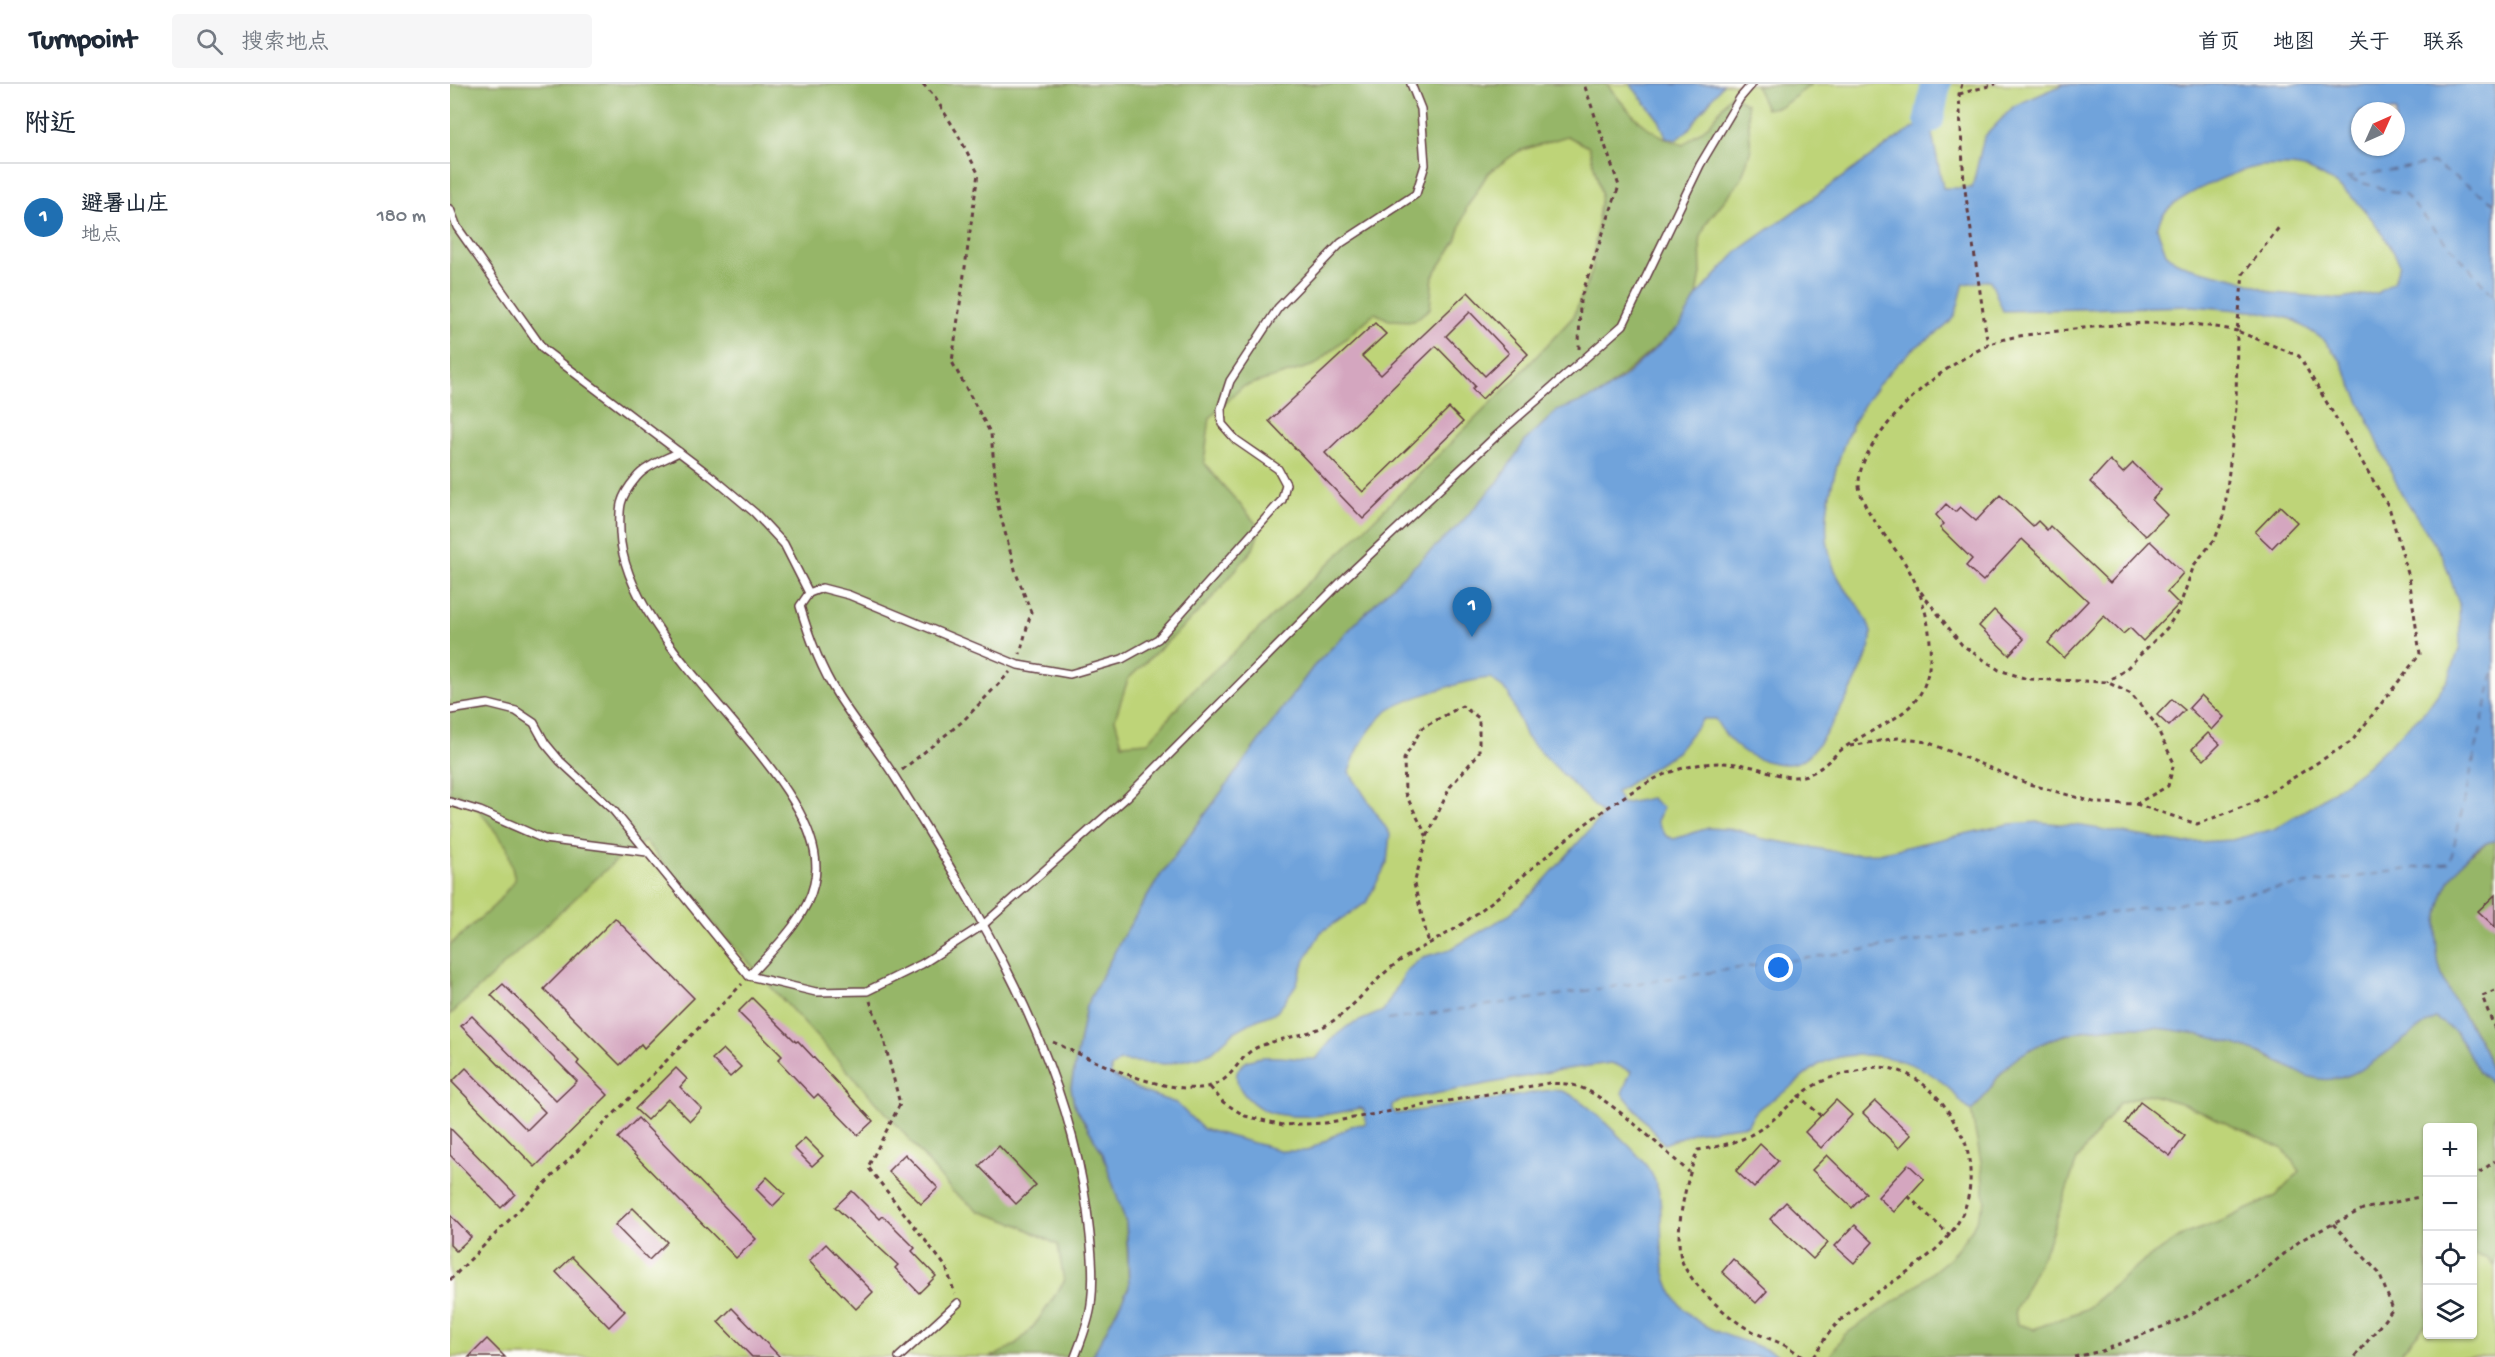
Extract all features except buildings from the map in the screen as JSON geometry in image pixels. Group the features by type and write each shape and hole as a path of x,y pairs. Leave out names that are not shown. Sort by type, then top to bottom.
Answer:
{"lane":[{"path":"1075,1357 1091,1306 1093,1253 1083,1182 1068,1114 1036,1034 956,875 894,776 837,693 810,639 800,606 809,593 822,588 849,595 1018,664 1070,674 1122,658 1158,639 1282,500 1286,484 1278,469 1236,440 1222,424 1221,410 1230,381 1278,308 1341,243 1416,194 1425,165 1421,109 1411,84"},
{"path":"450,710 489,704 516,711 534,723 545,743 560,761 614,812 749,976 816,992 867,991 922,964 982,925 1127,797 1347,576 1495,437 1623,325 1700,165 1740,98 1752,84"},
{"path":"450,209 457,226 543,349 679,452 754,513 784,544 809,593"},
{"path":"679,452 637,476 619,504 621,554 655,626 785,788 807,827 816,863 814,885 796,922 749,976"},
{"path":"450,802 480,811 544,839 647,852"},
{"path":"899,1357 958,1304"}],"path":[{"path":"894,776 963,721 1018,664 1031,612 998,506 992,434 952,362 978,173 956,131 934,96 923,84"},
{"path":"1578,364 1580,300 1619,186 1584,84"},
{"path":"1962,84 1959,94 1964,183 1988,346"},
{"path":"1959,94 1996,84"},
{"path":"2107,682 2125,670 2167,628 2178,610 2194,564 2215,539 2224,516 2236,408 2237,331 2243,274 2280,226"},
{"path":"1036,1034 1111,1069 1185,1088 1210,1087 1224,1080 1253,1048 1327,1025 1396,963 1464,923 1598,812 1652,779 1702,764 1734,763 1781,775 1800,777 1823,767 1845,746 1910,707 1924,690 1931,668 1929,633 1916,586 1906,564 1893,549 1863,498 1859,487 1861,469 1877,438 1909,397 1959,361 1998,341 2093,326 2167,322 2211,325 2237,331 2299,356 2389,507 2409,578 2420,654 2352,741 2253,803 2197,824 2136,804 2097,804 2065,796 1927,742 1898,738 1845,746"},
{"path":"1916,586 1962,645 1999,670 2027,680 2107,682 2131,694 2148,715 2174,763 2168,786 2136,804"},
{"path":"1427,837 1405,793 1404,759 1422,728 1462,706 1479,718 1479,753 1450,787 1427,837 1414,884 1430,944"},
{"path":"450,1280 749,976"},
{"path":"867,991 884,1040 900,1104 868,1167 946,1267 958,1304"},
{"path":"2495,991 2482,996 2495,1029"},
{"path":"1802,1357 1785,1344 1750,1331 1731,1318 1691,1277 1681,1259 1681,1228 1689,1172 1698,1150 1717,1147 1754,1134 1798,1095 1827,1077 1879,1067 1905,1074 1923,1084 1945,1105 1967,1147 1970,1184 1963,1216 1950,1236 1927,1258 1842,1318 1827,1335 1813,1357"},
{"path":"1210,1087 1223,1102 1245,1116 1283,1125 1325,1123 1392,1109 1549,1083 1574,1085 1595,1095 1689,1172"},
{"path":"1798,1095 1821,1116"},
{"path":"2473,1177 2495,1161"},
{"path":"1908,1196 1950,1236"},
{"path":"2074,1357 2102,1351 2182,1319 2256,1277 2301,1239 2363,1209 2423,1196"},
{"path":"2333,1224 2379,1273 2393,1309 2355,1357"}],"green space":[{"path":"450,84 2495,84 2495,1357 450,1357"},
{"path":"450,84 1607,84 1640,121 1659,135 1683,145 1710,124 1731,94 1747,104 1751,149 1741,180 1707,222 1700,239 1701,274 1697,296 1680,326 1601,394 1557,411 1525,441 1498,482 1460,524 1385,593 1313,667 1160,876 1122,938 1086,1006 1071,1087 1074,1104 1103,1154 1126,1223 1129,1287 1092,1357 989,1357 1002,1352 1024,1337 1064,1282 1058,1245 1019,1225 979,1211 952,1191 898,1126 709,919 645,841 613,863 450,1015 450,945 495,905 515,880 507,847 480,811 458,793 450,796","holes":["1567,136 1589,147 1601,193 1592,271 1573,317 1517,377 1338,555 1191,692 1148,742 1122,744 1115,719 1128,679 1209,602 1253,549 1260,529 1204,462 1210,418 1242,387 1315,365 1375,313 1389,320 1414,321 1430,308 1433,276 1456,241 1467,207 1488,173 1519,151"]},
{"path":"1812,84 1782,106 1766,109 1755,85"},
{"path":"2490,841 2495,841 2495,1266 2486,1258 2477,1256 2477,1123 2423,1123 2423,1328 2397,1357 1829,1357 1844,1335 1907,1293 1950,1258 1972,1229 1985,1202 1981,1161 1971,1111 1978,1105 2003,1070 2018,1057 2042,1043 2070,1034 2099,1029 2130,1026 2161,1028 2220,1038 2246,1047 2303,1073 2339,1078 2373,1061 2435,1017 2456,1032 2479,1072 2492,1083 2487,1057 2475,1032 2446,985 2436,953 2435,935 2440,900 2456,869 2467,857","holes":["2148,1094 2184,1104 2283,1149 2300,1171 2276,1196 2222,1221 2185,1234 2142,1262 2086,1309 2034,1329 2017,1324 2015,1311 2047,1246 2077,1160 2119,1103"]}],"water":[{"path":"1630,84 1723,84 1688,130 1676,140 1666,137 1659,120"},
{"path":"2064,84 2495,84 2495,841 2483,844 2472,852 2452,877 2441,902 2436,938 2438,962 2443,977 2487,1058 2492,1084 2479,1072 2456,1032 2435,1018 2363,1068 2339,1078 2328,1079 2318,1079 2299,1073 2273,1058 2235,1044 2172,1030 2139,1027 2075,1032 2045,1042 2018,1057 2003,1071 1971,1111 1942,1082 1915,1066 1883,1057 1850,1056 1816,1066 1785,1092 1761,1107 1748,1125 1695,1132 1664,1144 1622,1093 1631,1071 1611,1063 1560,1070 1398,1101 1392,1105 1392,1110 1396,1114 1551,1090 1562,1091 1577,1099 1594,1112 1635,1152 1651,1173 1660,1198 1664,1269 1673,1295 1682,1307 1692,1317 1716,1331 1782,1357 1092,1357 1129,1287 1126,1223 1103,1154 1074,1104 1071,1087 1086,1006 1122,938 1160,876 1313,667 1385,593 1460,524 1498,482 1525,441 1557,411 1601,394 1624,377 1680,326 1697,296 1738,251 1899,137 1929,119 1943,188 1972,188 1984,137 2014,106","holes":["2260,166 2302,167 2323,176 2350,196 2373,220 2400,264 2393,282 2377,293 2341,299 2274,293 2238,279 2188,267 2175,261 2166,253 2157,228 2162,216 2170,207 2222,178","1990,280 2003,311 2192,306 2261,312 2292,319 2323,339 2341,361 2400,491 2443,557 2459,604 2460,646 2449,678 2427,709 2367,766 2312,806 2274,829 2232,840 2181,843 2082,826 2038,822 2009,824 1879,853 1849,854 1759,838 1739,830 1708,828 1674,839 1666,836 1657,821 1663,808 1651,798 1622,804 1616,792 1677,752 1703,719 1715,719 1731,741 1753,757 1780,764 1790,764 1808,756 1837,716 1858,677 1870,644 1871,632 1862,611 1841,582 1833,566 1829,550 1827,533 1829,498 1843,447 1848,433 1870,395 1910,352 1953,319 1964,284","1491,678 1508,693 1526,737 1603,815 1533,893 1507,916 1451,949 1423,957 1407,970 1383,1011 1348,1026 1334,1037 1316,1059 1263,1057 1244,1063 1238,1070 1237,1079 1246,1096 1272,1113 1327,1115 1360,1108 1364,1110 1366,1124 1353,1125 1307,1151 1283,1151 1203,1129 1176,1103 1143,1092 1111,1075 1111,1068 1120,1061 1166,1064 1212,1052 1234,1032 1277,1012 1296,985 1305,960 1321,932 1366,903 1387,863 1390,834 1349,772 1362,742 1382,716 1402,703 1450,686"]}],"waterway":[{"path":"1929,119 1936,84"}],"ferry route":[{"path":"2495,203 2433,163 2345,178 2405,195 2495,297"},
{"path":"1388,1020 2450,863 2495,666"}],"place":[{"name":"避暑山庄","path":"1472,637"}]}
